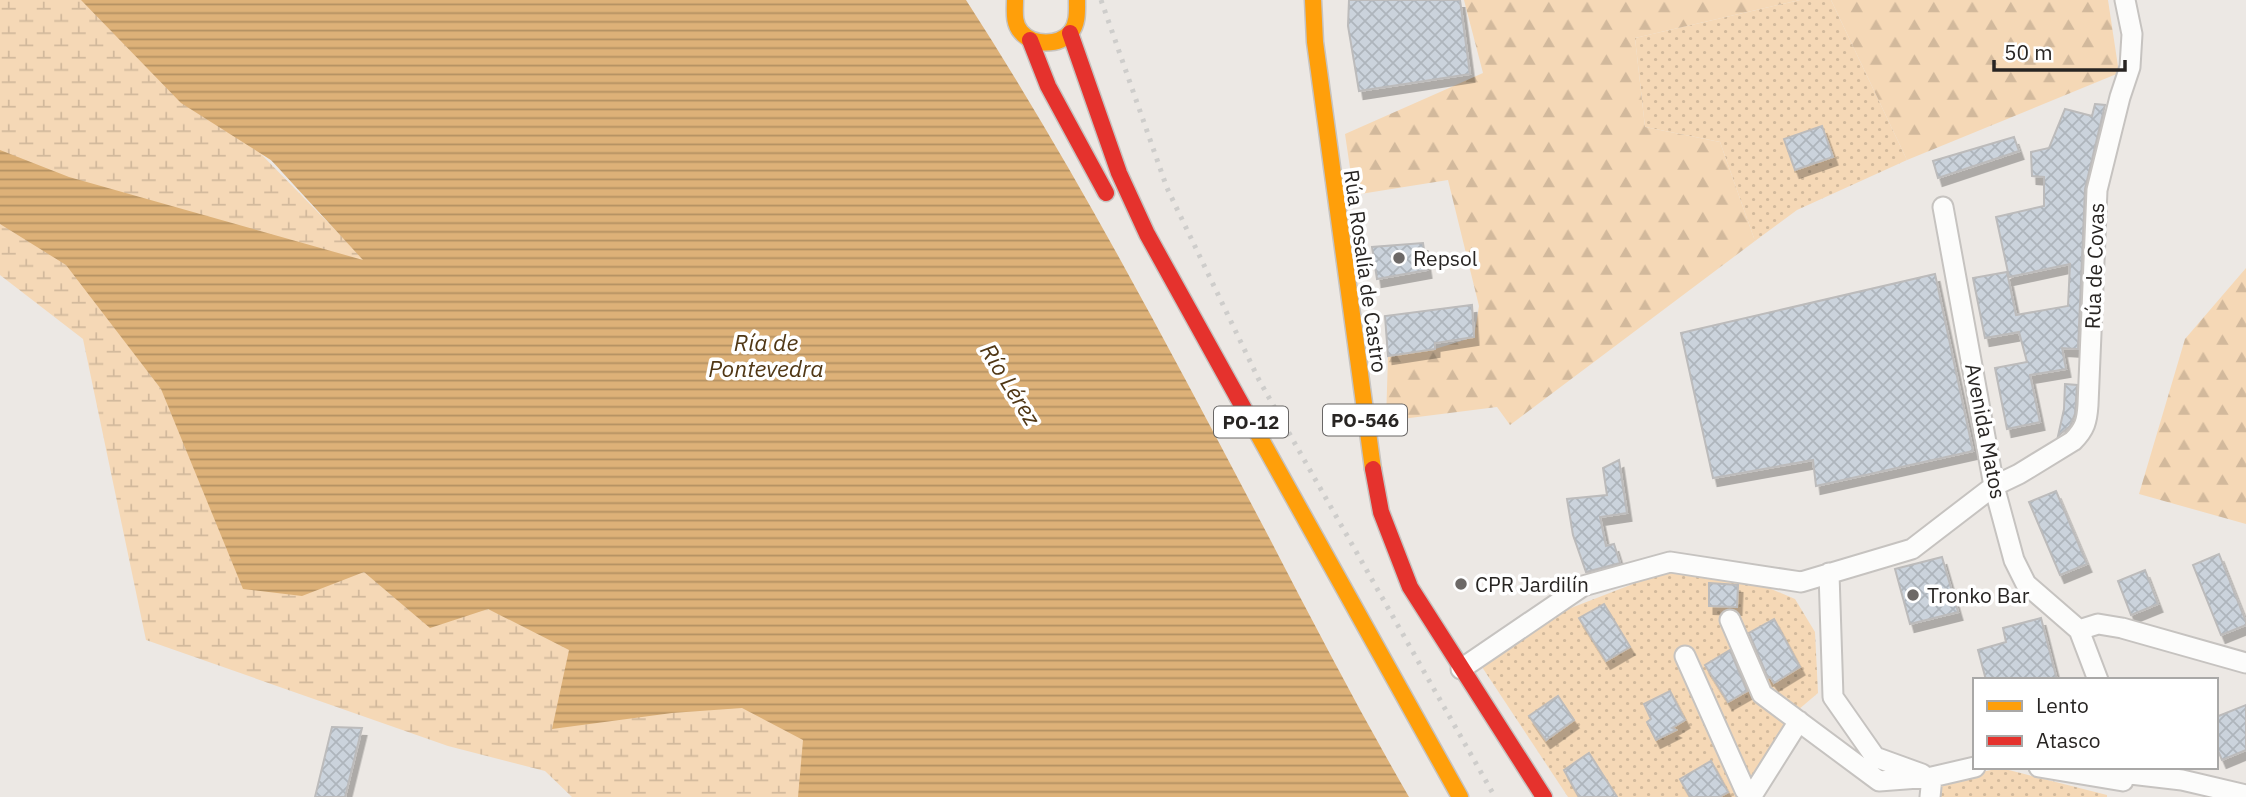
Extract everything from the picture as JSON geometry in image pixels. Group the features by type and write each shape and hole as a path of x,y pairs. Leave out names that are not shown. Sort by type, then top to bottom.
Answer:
{"main road":[{"path":"1030,40 1052,44 1062,40 1077,24 1077,0"},
{"name":"Rúa Rosalía de Castro","path":"1313,0 1316,55 1369,449 1381,512 1410,587 1545,797"},
{"path":"1011,4 1018,29 1030,40 1048,86 1115,208"},
{"name":"PO-12","path":"1070,33 1109,146 1147,233 1460,797"},
{"path":"1128,233 1142,257"}],"street":[{"name":"Rúa de Covas","path":"1461,669 1583,586 1670,562 1801,582 1912,549 1994,486 2073,441 2086,424 2097,190 2130,67 2132,34 2125,0"},
{"name":"Avenida Matos","path":"1943,206 1994,486 2014,560 2026,584 2079,630"},
{"path":"1829,573 1833,697 1875,757 1931,787"},
{"path":"1730,620 1762,694 1878,781 1931,787 1973,768"},
{"path":"2097,678 2079,630 2098,624 2122,628 2246,663"},
{"path":"1685,656 1745,790 1754,794 1798,721"},
{"path":"2053,769 2123,779 2182,780 2246,795"}],"green space":[{"path":"0,0 485,0 1107,797 572,797 545,771 448,746 146,640 83,339 0,275","holes":["261,154 308,195 349,244"]},
{"path":"1464,0 1800,0 1635,38 1645,127 1720,142 1755,241 1510,425 1497,407 1386,421 1388,356 1435,349 1474,337 1479,306 1448,180 1354,195 1345,134 1483,73"},
{"path":"1800,0 1831,0 1907,160 1797,210 1755,241 1720,142 1645,127 1635,38"},
{"path":"1831,0 2108,0 2119,73 1907,160"},
{"path":"2246,268 2246,524 2139,494 2185,339"},
{"path":"1669,570 1757,583 1795,599 1815,632 1818,693 1798,710 1769,692 1731,612 1724,613 1759,696 1792,722 1751,797 1568,797 1480,664 1558,613"},
{"path":"2005,769 2107,797 1935,797 1937,781"}],"water":[{"name":"Ría de Pontevedra","path":"81,0 966,0 1048,133 1126,269 1339,672 1409,797 798,797 803,740 742,708 672,713 552,729 569,650 488,609 430,628 364,572 302,596 243,589 161,389 66,265 0,224 0,150 69,177 363,260 271,160 181,103"}],"building":[{"path":"1349,0 1460,0 1470,74 1359,91 1348,26"},
{"path":"2095,104 2105,105 2085,189 2078,349 2062,348 2066,369 2030,375 2040,422 2007,429 1995,368 2027,362 2019,332 1985,338 1973,278 2007,272 2016,315 2068,306 2070,264 2009,277 1996,217 2044,206 2044,177 2032,176 2031,152 2049,148 2065,109 2092,116"},
{"path":"1822,126 1833,157 1795,170 1784,139"},
{"path":"2014,137 2019,151 1938,178 1933,161"},
{"name":"Repsol","path":"1423,243 1427,270 1377,279 1372,247"},
{"path":"1935,274 1973,451 1816,486 1813,460 1713,478 1681,333"},
{"path":"1472,305 1474,337 1435,343 1435,349 1388,356 1385,316"},
{"path":"2065,384 2077,385 2075,414 2070,426 2058,436 2064,409"},
{"path":"1619,460 1627,513 1600,517 1606,546 1614,544 1620,563 1586,572 1573,535 1567,499 1607,495 1603,468"},
{"path":"2056,491 2087,564 2060,575 2029,502"},
{"path":"2219,554 2246,622 2246,625 2221,635 2193,565"},
{"path":"1942,557 1958,612 1910,624 1895,569"},
{"path":"2145,570 2158,604 2131,615 2118,581"},
{"path":"1709,583 1738,585 1737,607 1709,606"},
{"path":"1604,604 1630,647 1606,661 1579,618"},
{"path":"2041,618 2056,678 1985,678 1978,650 2006,642 2003,628"},
{"path":"1774,619 1800,667 1774,683 1768,678 1749,633"},
{"path":"1730,650 1747,691 1728,702 1705,665"},
{"path":"1670,691 1685,720 1672,728 1676,730 1656,740 1647,722 1651,719 1644,704"},
{"path":"1558,696 1574,720 1546,740 1529,716"},
{"path":"2246,705 2246,750 2222,760 2218,751 2218,716"},
{"path":"332,727 362,728 345,797 315,797"},
{"path":"1589,753 1617,797 1579,797 1564,770"},
{"path":"1711,761 1728,792 1719,797 1690,797 1680,779"}],"railway":[{"path":"1101,0 1167,188 1259,380 1495,797"}],"traffic: slow":[{"path":"1015,0 1018,28 1026,37 1039,42 1060,40 1071,32 1076,21 1077,0"},
{"path":"1313,0 1315,42 1373,469"},
{"path":"1249,418 1460,797"}],"traffic: jam":[{"path":"1070,33 1119,173 1147,234 1249,418"},
{"path":"1030,40 1048,86 1106,193"},
{"path":"1373,469 1381,512 1410,587 1544,797"}],"place":[{"name":"Repsol","path":"1399,258"},
{"name":"CPR Jardilín","path":"1461,584"},
{"name":"Tronko Bar","path":"1913,595"}],"water label":[{"name":"Río Lérez","path":"1011,384"}]}
